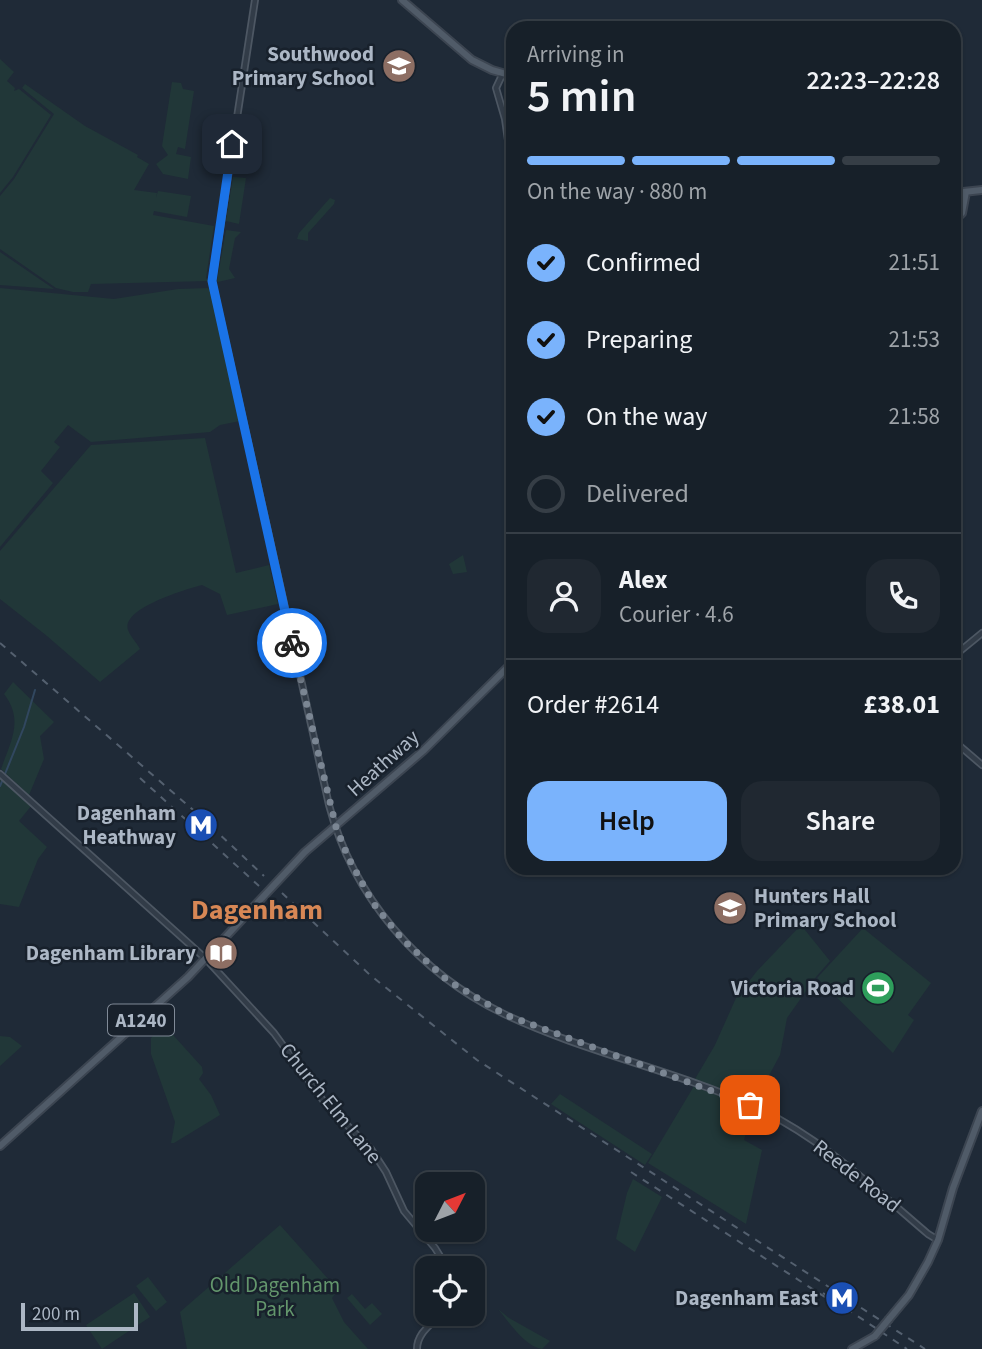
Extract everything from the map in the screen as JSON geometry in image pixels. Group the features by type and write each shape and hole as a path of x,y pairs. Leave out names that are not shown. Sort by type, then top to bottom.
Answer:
{"main road":[{"path":"402,0 472,60 506,75"},
{"path":"961,192 982,190"},
{"path":"961,214 966,192"},
{"name":"Heathway","path":"0,1146 153,1009 206,958 287,870 423,751 506,669"},
{"path":"852,1349 875,1336 916,1284 938,1240 953,1188 982,1111"}],"street":[{"name":"Reede Road","path":"255,0 212,281 336,827 360,880 382,916 417,954 460,989 518,1020 759,1109 843,1161 938,1240"},
{"path":"503,74 496,88 506,126"},
{"path":"961,650 982,633"},
{"path":"961,747 982,765"},
{"name":"Church Elm Lane","path":"0,774 206,958 274,1033 339,1118 370,1149 386,1172 404,1211 441,1256"},
{"path":"417,1349 417,1340 429,1326"}],"green space":[{"path":"0,59 14,72 7,81 15,88 14,91 19,89 51,115 13,177 0,193"},
{"path":"172,82 181,83 183,89 194,91 185,149 178,147 176,154 191,157 188,179 163,174 156,164 168,155 162,146"},
{"path":"25,84 85,126 138,155 137,157 149,164 134,190 157,193 156,198 158,191 191,196 187,217 154,211 153,215 214,226 206,278 208,281 91,284 88,292 73,292 56,288 0,249 0,196 14,179 54,114 22,88"},
{"path":"241,124 250,124 248,171 235,168"},
{"path":"233,177 246,178 239,224 226,221"},
{"path":"330,198 335,200 334,204 308,233 308,241 297,239 299,233"},
{"path":"226,230 241,232 235,238 229,269 235,278 218,282 217,281"},
{"path":"0,252 54,289 0,285"},
{"path":"0,288 114,299 178,289 210,288 240,421 220,425 210,432 91,442 68,425 54,442 60,447 41,471 53,483 0,547"},
{"path":"205,438 236,573 269,565 278,604 227,615 220,594 202,585 157,601 134,614 129,622 128,630 140,649 100,682 0,599 0,551 91,445"},
{"path":"463,555 467,572 453,574 449,564"},
{"path":"13,682 54,722 40,736 44,759 29,795 1,769 14,731 13,713 4,694"},
{"path":"0,776 32,805 19,821 47,847 38,859 19,907 0,904"},
{"path":"801,925 830,961 787,1018 780,1055 752,1107 696,1085 695,1079 715,1045 736,998 757,971"},
{"name":"Victoria Road","path":"863,928 931,983 908,1015 914,1020 893,1053 817,978"},
{"path":"164,1025 202,1067 203,1073 199,1079 211,1095 220,1115 174,1143 171,1143 175,1122 151,1054 151,1038"},
{"path":"0,1036 10,1037 22,1046 0,1066"},
{"path":"694,1086 753,1109 744,1140 762,1150 746,1224 648,1163"},
{"path":"560,1094 652,1154 645,1165 551,1104"},
{"path":"633,1179 662,1197 635,1252 616,1239"},
{"name":"Old Dagenham Park","path":"280,1225 338,1290 332,1298 344,1322 368,1349 187,1349 180,1312"},
{"path":"148,1277 167,1302 156,1311 136,1286"},
{"path":"134,1293 150,1317 102,1349 86,1325"},
{"path":"352,1294 365,1309 372,1303 382,1314 370,1325 347,1298"},
{"path":"498,1309 550,1341 542,1349 530,1344"}],"waterway":[{"path":"5,774 35,690"},
{"path":"0,786 3,779"}],"railway":[{"path":"0,643 199,815 264,876"},
{"path":"140,778 259,886"},
{"path":"282,893 370,975 477,1060 925,1349"},
{"path":"631,1172 828,1299"},
{"path":"823,1293 907,1349"}],"way so far":[{"path":"292,643 336,827 348,857 373,903 403,940 447,980 506,1015 750,1105"}],"place":[{"name":"Southwood Primary School","path":"399,66"},
{"name":"Dagenham Heathway","path":"201,825"},
{"name":"Hunters Hall Primary School","path":"730,908"},
{"name":"Dagenham Library","path":"221,953"},
{"name":"Victoria Road","path":"878,988"},
{"name":"Dagenham East","path":"842,1298"}],"district":[{"name":"Dagenham","path":"257,909"}],"route":[{"path":"232,144 212,281 292,643"}]}
